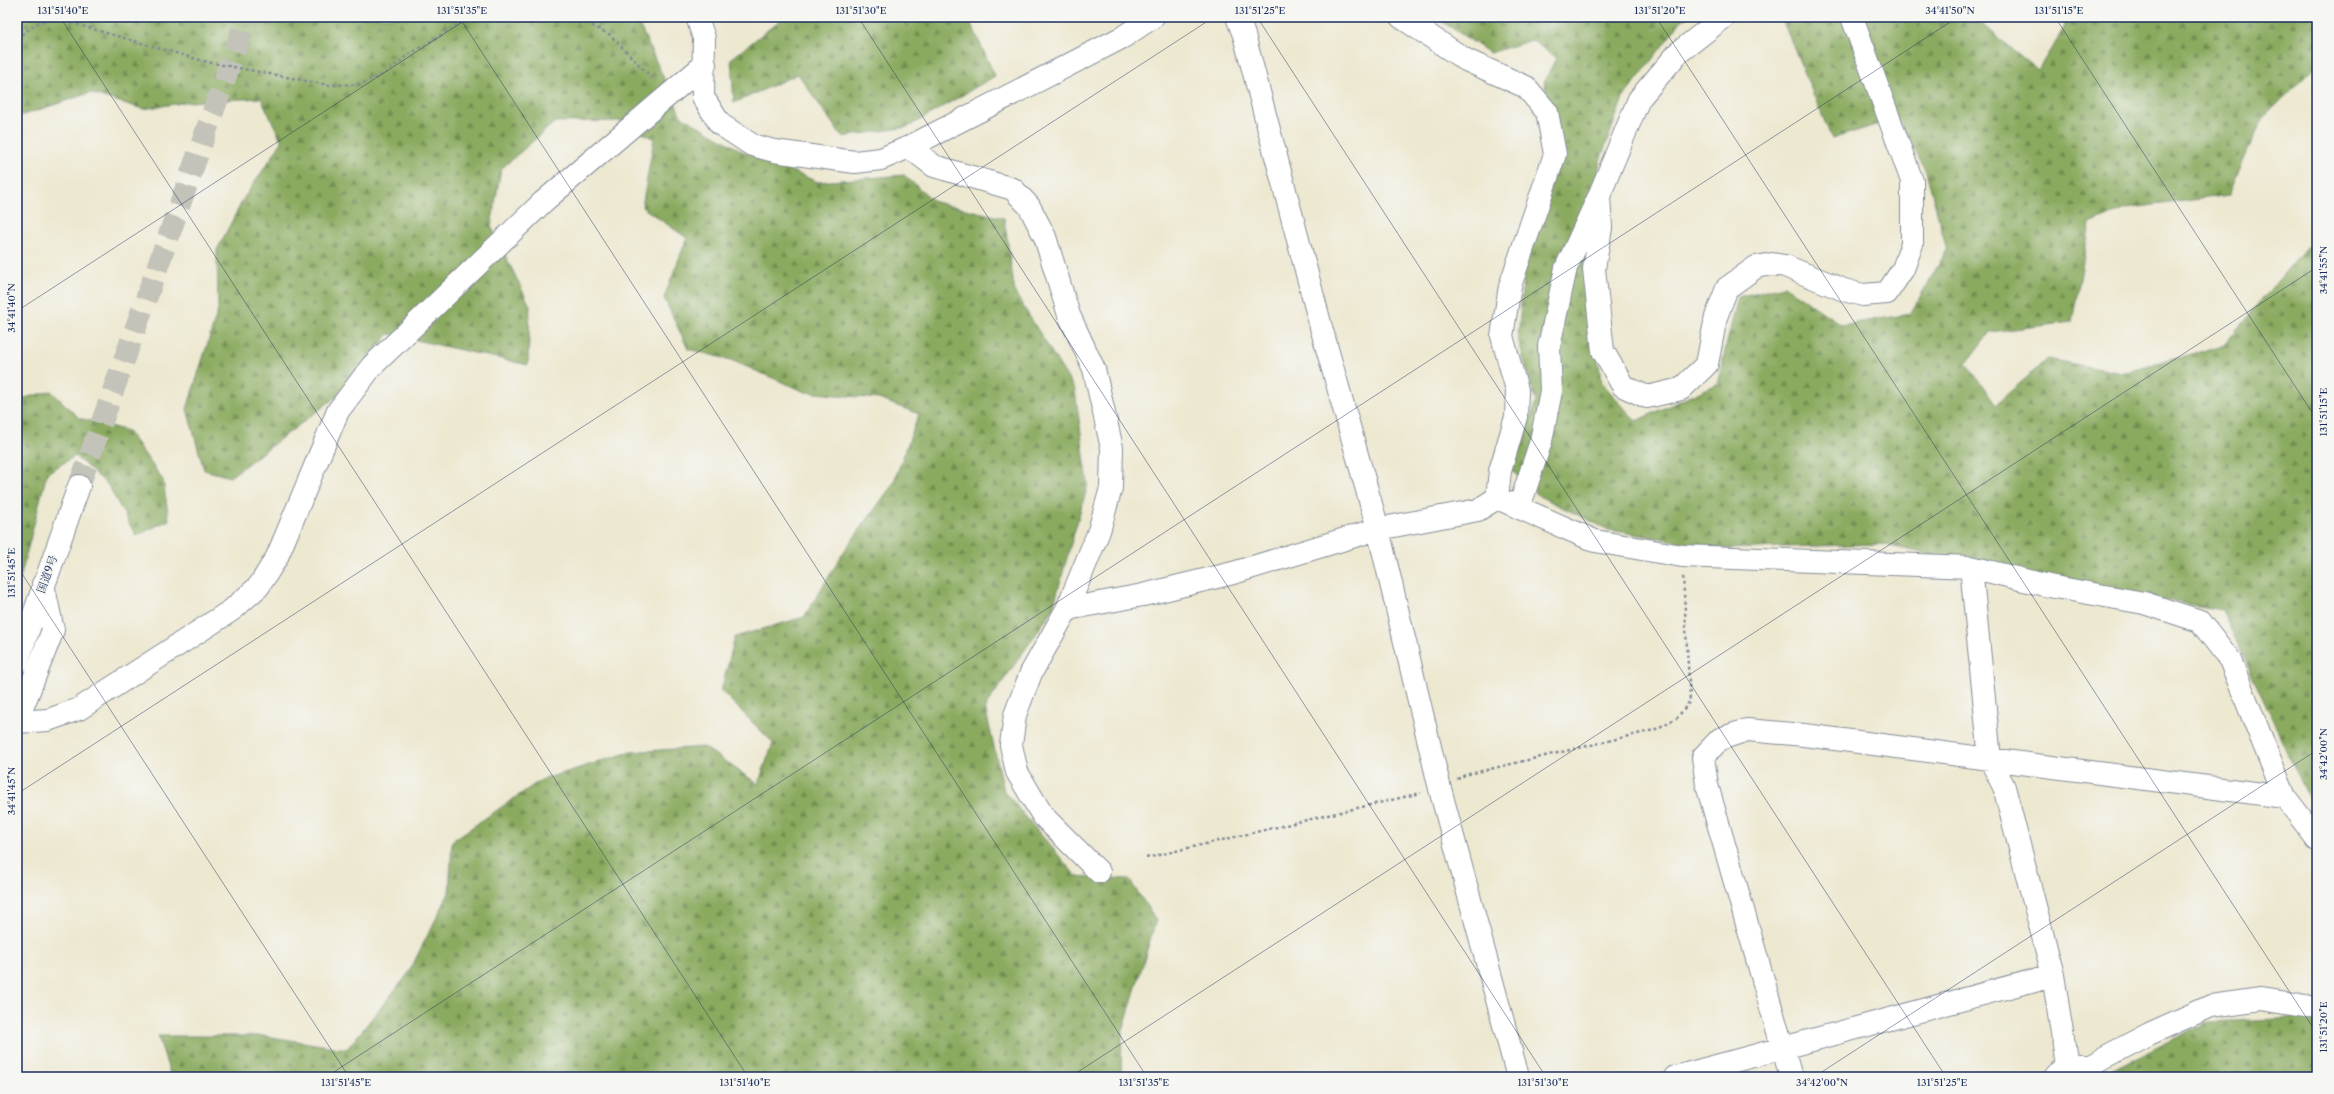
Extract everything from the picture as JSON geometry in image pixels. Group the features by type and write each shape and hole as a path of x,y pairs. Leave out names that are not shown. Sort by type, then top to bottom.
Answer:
{"main road":[{"path":"697,17 704,38 703,96 720,124 752,145 774,151 855,162 881,159 909,147 1123,37 1153,17"},
{"path":"1237,17 1244,35 1321,327 1378,529 1440,789 1518,1077"},
{"path":"1401,17 1466,60 1526,87 1547,112 1555,154 1510,286 1502,336 1517,390 1516,417 1500,471 1497,498"},
{"path":"1519,508 1541,440 1551,391 1549,346 1566,268 1599,196 1639,99 1678,53 1724,17"},
{"path":"1599,196 1601,228 1594,268 1603,351 1623,386 1647,397 1681,389 1707,364 1716,318 1727,288 1756,267 1772,264 1785,266 1844,290 1863,295 1887,293 1903,269 1912,244 1912,181 1852,17"},
{"path":"44,584 53,630 17,722 48,720 79,709 232,610 259,586 277,557 338,411 372,366 543,202 667,94 704,64"},
{"path":"909,147 934,166 1013,189 1029,206 1045,237 1069,315 1094,369 1112,448 1111,488 1100,531 1066,609 1031,673 1015,715 1011,745 1017,772 1043,816 1099,872"},
{"name":"国道9号","path":"17,662 79,486"},
{"path":"1066,609 1143,595 1233,573 1378,529 1478,510 1497,498"},
{"path":"1497,498 1595,541 1682,556 1971,567 2049,586 2144,603 2200,621 2230,660 2285,797 2317,839"},
{"path":"1971,567 1990,759 2004,788 2053,975 2061,1071 2090,1065 2149,1034 2211,1006 2261,999 2317,1008"},
{"path":"1791,1077 1784,1047 1707,785 1703,757 1720,739 1746,730 1804,735 2285,797"},
{"path":"1675,1077 2053,975"}],"path":[{"path":"17,38 39,22 58,19 207,62 328,85 361,84 384,74 408,55 470,17"},
{"path":"576,17 610,35 667,94"},
{"path":"1146,858 1440,789 1465,775 1654,730 1677,718 1690,701 1682,556"}],"green space":[{"path":"17,17 634,17 640,26 681,116 744,152 818,182 904,175 935,202 1004,218 1015,293 1075,390 1088,484 1052,611 985,707 1004,791 1076,876 1129,879 1156,920 1122,1034 1121,1077 171,1077 158,1036 265,1036 347,1049 408,974 449,893 452,841 541,780 630,752 704,747 758,784 773,743 721,691 735,637 804,617 845,550 893,484 919,414 879,399 805,392 731,360 688,349 664,298 687,238 642,207 654,139 620,121 555,122 501,169 491,226 530,306 528,365 389,334 336,397 230,477 204,470 187,409 218,310 217,250 244,198 282,142 261,98 188,102 143,109 90,93 17,117"},
{"path":"784,17 968,17 995,76 908,127 842,137 798,74 734,103 731,59"},
{"path":"1435,17 1688,17 1682,20 1623,98 1600,161 1583,271 1602,383 1636,421 1717,384 1738,297 1784,286 1842,325 1910,314 1947,250 1926,171 1897,118 1832,139 1781,17 1957,17 1982,24 2038,70 2064,28 2067,17 2317,17 2317,65 2261,120 2229,195 2125,209 2090,224 2072,322 1990,332 1966,363 1996,404 2048,359 2123,373 2224,345 2306,247 2317,247 2317,595 2313,598 2317,602 2317,809 2310,801 2222,610 2076,585 1880,544 1724,549 1609,530 1539,496 1512,471 1536,402 1518,339 1524,268 1562,149 1544,82 1556,58 1532,40 1490,53"},
{"path":"51,391 79,418 128,431 163,480 169,520 136,536 108,485 75,456 47,473 17,591 17,400"},
{"path":"2302,1018 2317,1019 2317,1077 2097,1077 2207,1022"}],"tunnel":[{"path":"79,486 247,17"}]}
